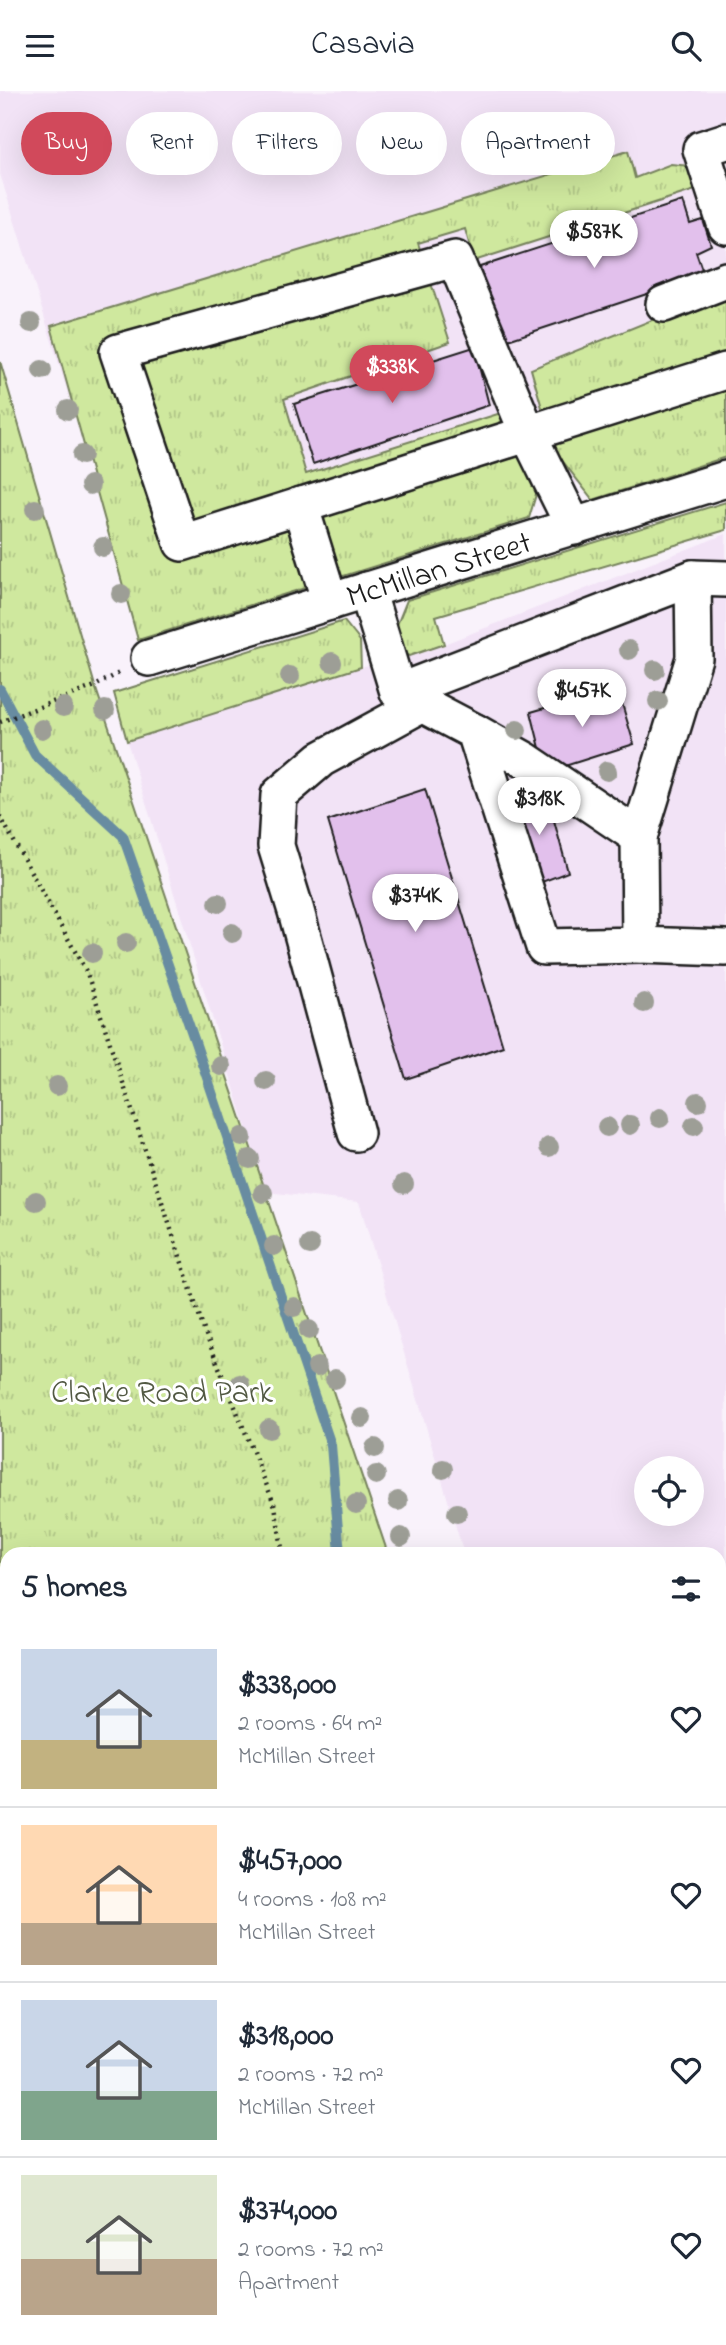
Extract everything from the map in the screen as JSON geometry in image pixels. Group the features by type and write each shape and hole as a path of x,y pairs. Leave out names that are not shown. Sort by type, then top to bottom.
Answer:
{"street":[{"path":"726,141 701,149 726,226"},
{"path":"574,527 528,434 455,258 118,352 182,543 300,505 528,434 726,371"},
{"path":"664,304 726,280"},
{"name":"McMillan Street","path":"149,658 726,479"},
{"path":"300,505 330,601"},
{"path":"356,1133 300,924 276,846 279,795 321,759 410,698 709,578"},
{"path":"640,945 639,837 694,658 709,578"},
{"path":"368,590 410,698 525,760 639,837"},
{"path":"475,732 544,947 640,945 726,948"}],"path":[{"path":"0,722 95,686 149,658"},
{"path":"0,817 87,973 204,1330 275,1506 282,1547"}],"shaded area":[{"path":"0,91 726,91 726,437 138,619 0,174"},
{"path":"726,534 726,1547 462,1547 359,1202 266,1192 127,741 361,667 444,644"}],"green space":[{"path":"628,151 635,178 671,164 689,166 695,190 474,261 465,229 418,243 450,342 284,399 306,474 501,413 537,491 529,518 138,640 51,326 549,175 615,175 615,155"},
{"path":"726,290 726,457 593,500 554,450 531,369"},
{"name":"Clarke Road Park","path":"0,361 95,686 386,1547 0,1547"},
{"path":"726,502 726,530 436,616 444,644 409,656 395,650 392,637 407,600"},
{"path":"344,621 360,641 361,667 127,741 114,693"}],"building":[{"path":"683,201 690,224 703,220 711,245 696,252 704,275 502,342 480,267"},
{"path":"474,347 489,405 313,464 294,404"},
{"path":"617,687 634,744 546,772 531,712"},
{"path":"425,789 503,1046 406,1079 328,821"},
{"path":"546,791 568,872 534,885 510,801"}],"waterway":[{"path":"0,689 35,755 123,836 331,1445 339,1547"}]}
